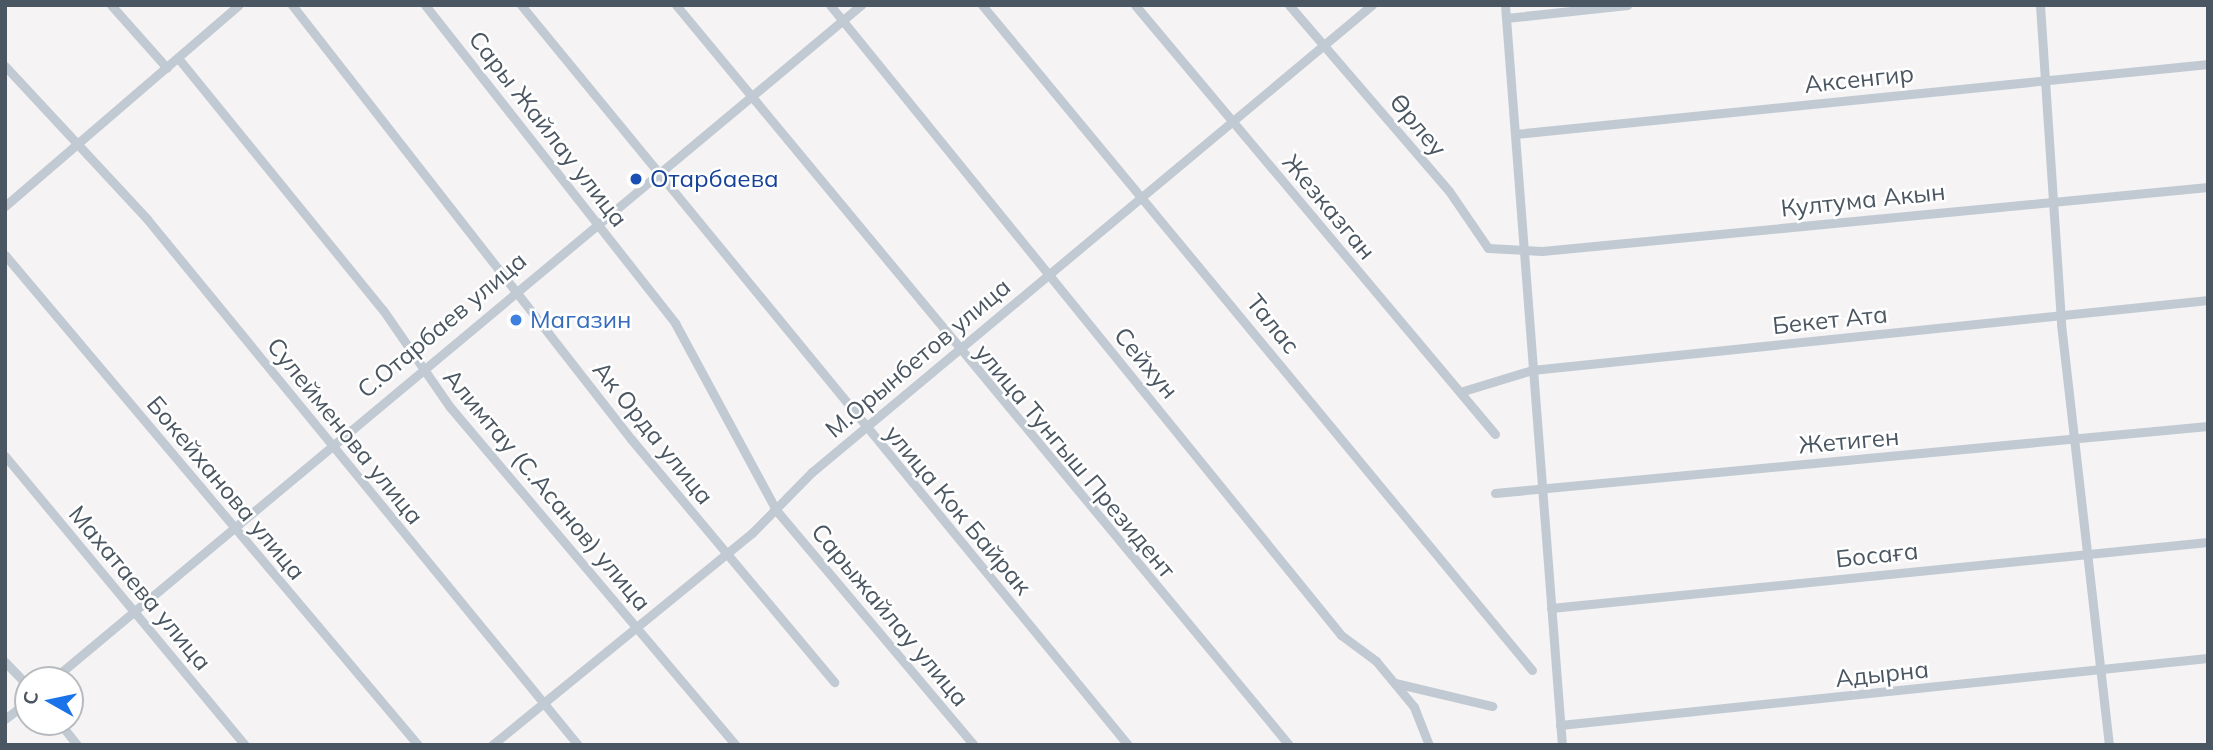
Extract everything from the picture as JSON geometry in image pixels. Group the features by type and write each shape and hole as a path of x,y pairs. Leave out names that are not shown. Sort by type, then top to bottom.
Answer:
{"street":[{"path":"111,5 167,68"},
{"path":"5,206 239,5"},
{"name":"Ак Орда улица","path":"292,5 436,195 517,288 724,554 834,682"},
{"name":"Сары Жайлау улица","path":"425,5 640,277 696,358 776,510"},
{"name":"улица Кок Байрак","path":"521,5 866,429 1128,745"},
{"name":"улица Тунгыш Президент","path":"676,5 749,100 1289,745"},
{"name":"Сейхун","path":"830,5 1341,635 1395,683 1414,707 1429,745"},
{"name":"С.Отарбаев улица","path":"69,666 517,288 659,176 861,5"},
{"name":"Талас","path":"982,5 1138,201 1236,309 1532,670"},
{"name":"Жезказган","path":"1135,5 1495,434"},
{"name":"Өрлеу","path":"1289,5 1449,191 1481,242 1523,249"},
{"name":"М.Орынбетов улица","path":"492,745 634,624 776,510 811,472 866,429 1372,5"},
{"path":"1505,5 1562,745"},
{"path":"1506,18 1627,5"},
{"path":"2040,5 2075,440 2090,553 2109,745"},
{"name":"Алимтау (С.Асанов) улица","path":"178,58 383,310 422,369 736,745"},
{"name":"Аксенгир","path":"1516,134 2208,64"},
{"name":"Сулейменова улица","path":"5,66 147,219 329,446 578,745"},
{"name":"Култума Акын","path":"1523,249 2208,187"},
{"name":"Бокейханова улица","path":"5,256 418,745"},
{"name":"Бекет Ата","path":"1460,392 1532,370 2208,300"},
{"name":"Жетиген","path":"1494,493 2208,426"},
{"name":"Махатаева улица","path":"5,456 245,745"},
{"name":"Сарыжайлау улица","path":"776,510 974,745"},
{"name":"Босаға","path":"1551,608 2208,542"},
{"name":"Адырна","path":"1560,725 2208,658"},
{"path":"1395,683 1492,706"}],"place":[{"name":"Отарбаева","path":"636,179"},
{"name":"Магазин","path":"516,320"}]}
